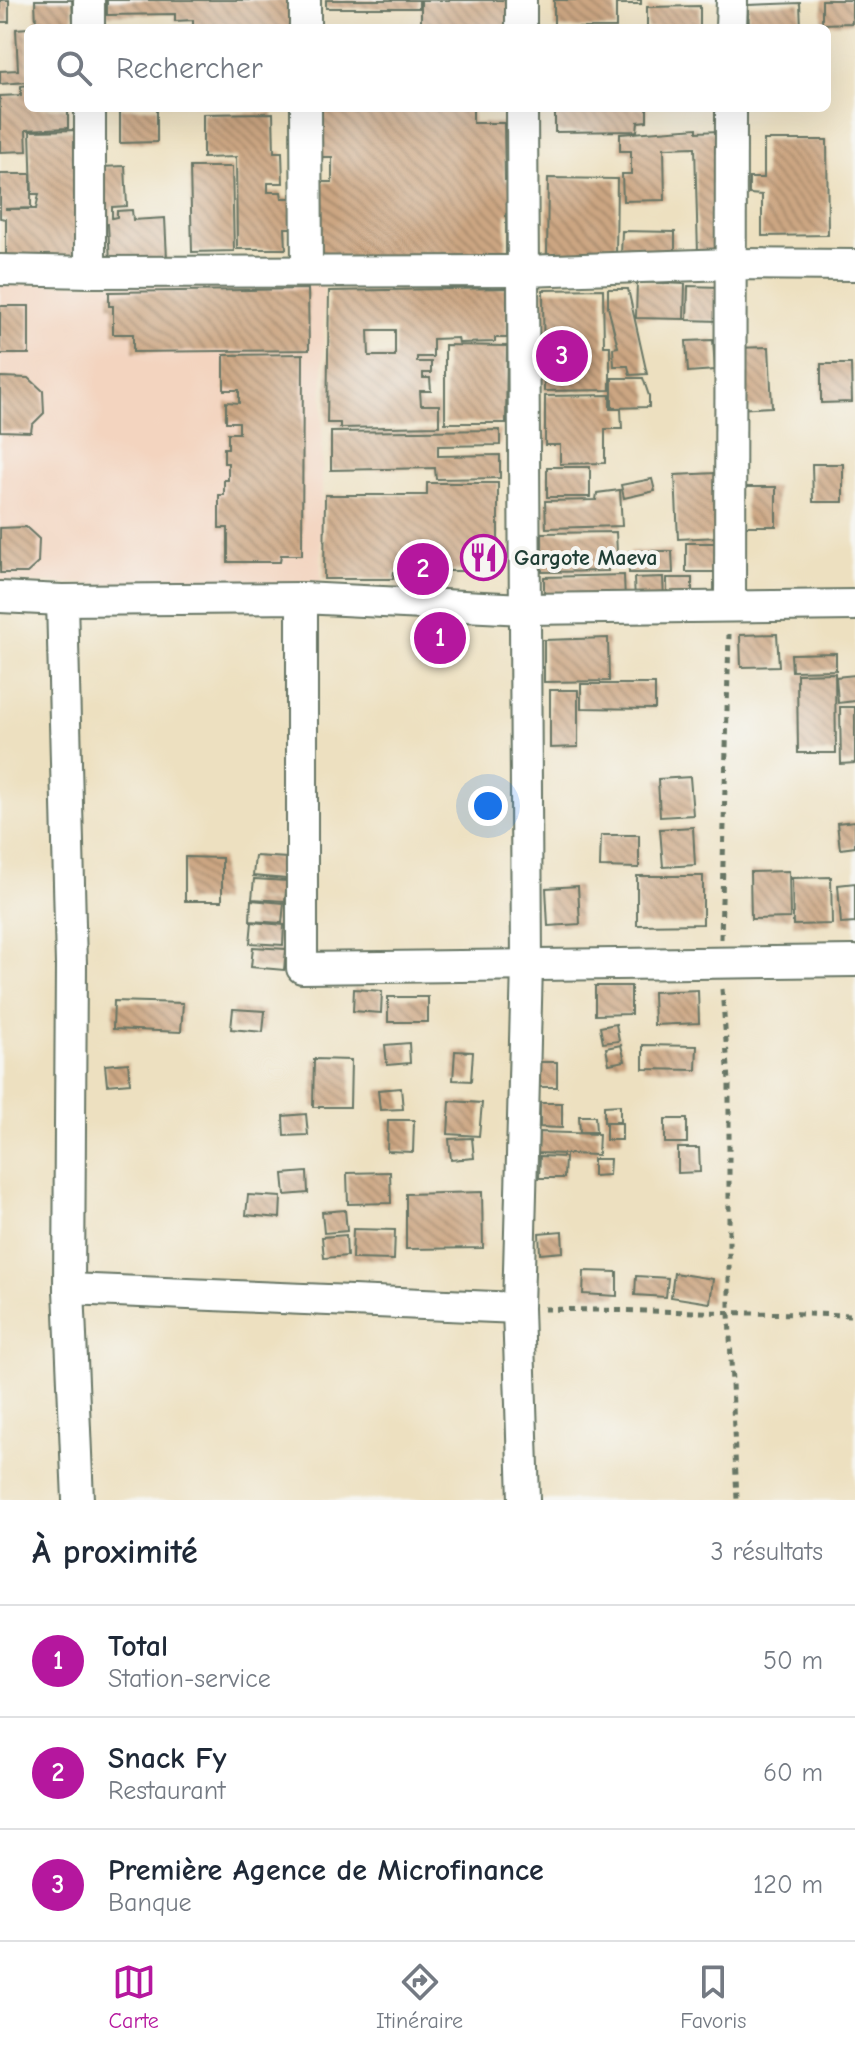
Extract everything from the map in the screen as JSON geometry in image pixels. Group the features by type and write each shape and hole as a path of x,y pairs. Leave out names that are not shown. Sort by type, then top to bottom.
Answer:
{"street":[{"path":"89,0 89,24"},
{"path":"305,0 305,24"},
{"path":"521,0 521,24"},
{"path":"731,24 732,0"},
{"path":"90,112 90,272"},
{"path":"306,112 307,270"},
{"path":"522,112 527,965 518,1308 524,1500"},
{"path":"730,606 731,112"},
{"path":"0,270 525,271 729,264 855,265"},
{"path":"0,597 62,600 302,598 524,609 855,605"},
{"path":"302,598 302,968 855,961"},
{"path":"62,600 71,965 69,1289 78,1500"},
{"path":"69,1289 518,1308"}],"path":[{"path":"730,606 721,963 729,1081 729,1313 737,1500"},
{"path":"518,1308 855,1315"}],"shaded area":[{"path":"0,284 324,284 321,589 0,582"}],"building":[{"path":"0,0 9,0 9,22 0,22"},
{"path":"35,0 72,0 73,24 36,24"},
{"path":"107,0 295,0 296,24 193,24 193,20 175,21 175,14 107,15"},
{"path":"326,0 419,0 419,8 326,8"},
{"path":"421,0 514,0 513,24 421,24"},
{"path":"554,0 641,0 641,4 616,4 616,24 554,24"},
{"path":"822,0 852,0 852,23 822,24"},
{"path":"800,3 801,24 749,24 748,5"},
{"path":"700,6 700,24 647,24 647,7"},
{"path":"24,28 24,82 0,84 0,71 18,70 16,29"},
{"path":"21,86 24,86 24,112 68,112 68,128 26,130 27,151 0,152 0,96 21,95"},
{"path":"120,112 157,112 157,142 120,143"},
{"path":"318,112 473,112 473,123 504,123 505,180 515,180 516,214 506,214 506,255 319,258 318,182 332,182 332,157 319,157"},
{"path":"555,112 647,112 647,121 638,122 637,131 555,132"},
{"path":"273,113 274,152 282,152 283,183 268,183 268,192 281,192 282,198 293,198 294,228 285,228 286,249 237,249 236,157 203,158 203,114"},
{"path":"697,128 697,132 720,131 723,252 698,253 695,147 664,148 665,200 623,201 622,174 631,174 631,151 620,151 620,134"},
{"path":"75,130 79,258 6,258 6,219 0,218 0,174 31,174 31,208 5,209 36,209 39,194 32,194 30,131"},
{"path":"764,140 827,140 828,235 762,236 762,195 749,194 749,178 764,178"},
{"path":"125,166 127,206 112,207 112,218 117,217 117,211 132,210 133,220 165,218 167,259 110,262 108,224 103,224 100,167"},
{"path":"190,167 232,167 234,251 192,252"},
{"path":"548,178 617,179 616,257 547,256"},
{"path":"622,231 675,232 675,258 621,256"},
{"path":"637,282 685,284 684,319 636,318"},
{"path":"688,286 719,287 718,321 687,320"},
{"path":"507,288 507,338 495,338 495,342 459,343 458,338 433,339 433,357 417,357 417,362 431,362 431,373 423,373 423,378 430,378 431,391 420,391 421,405 439,405 439,426 340,428 340,423 327,423 329,291","holes":["368,330 395,330 395,356 369,356"]},
{"path":"308,289 309,350 133,352 133,334 113,334 113,306 109,306 109,292"},
{"path":"603,289 604,346 610,346 610,390 544,391 543,290"},
{"path":"608,289 628,289 647,374 630,375 628,366 614,366 613,348 618,347 608,307"},
{"path":"0,306 29,306 29,354 0,354"},
{"path":"713,340 715,370 688,372 686,341"},
{"path":"445,345 507,346 506,423 445,423"},
{"path":"769,347 772,407 736,409 733,348"},
{"path":"303,354 302,555 281,555 280,562 228,562 228,528 219,528 219,495 224,495 224,480 228,480 224,448 228,448 228,433 239,433 239,422 226,422 226,402 239,403 239,390 224,390 224,355"},
{"path":"821,364 851,364 852,402 821,403"},
{"path":"0,377 29,378 43,391 44,413 32,425 31,432 0,431"},
{"path":"612,378 643,378 649,407 612,408"},
{"path":"610,395 610,409 621,409 622,429 605,429 605,463 560,464 560,445 545,445 545,396"},
{"path":"500,430 500,445 438,446 438,456 500,455 500,478 436,479 435,468 331,470 331,432"},
{"path":"812,464 843,464 843,502 813,502"},
{"path":"547,467 590,467 590,497 547,497"},
{"path":"716,473 719,537 678,539 675,475"},
{"path":"652,479 655,491 624,498 621,485"},
{"path":"427,483 498,483 498,571 434,571 434,577 412,578 412,572 394,572 393,579 324,579 325,495 427,495"},
{"path":"745,487 776,487 776,526 746,526"},
{"path":"620,490 622,526 546,528 545,501 596,500 597,493"},
{"path":"26,527 39,539 38,563 27,573 0,573 0,528"},
{"path":"616,532 617,553 608,553 608,571 542,572 542,533"},
{"path":"686,543 719,543 719,572 686,572"},
{"path":"629,551 672,551 673,573 629,573"},
{"path":"624,575 625,600 544,603 544,577"},
{"path":"663,577 664,600 635,601 634,578"},
{"path":"667,578 692,578 692,600 667,600"},
{"path":"777,634 779,666 741,667 740,635"},
{"path":"608,638 609,681 544,682 544,640"},
{"path":"836,653 836,670 792,671 791,654"},
{"path":"835,673 836,753 798,753 797,674"},
{"path":"855,675 855,701 838,703 836,677"},
{"path":"581,684 655,684 655,709 581,708"},
{"path":"550,690 578,690 578,747 550,748"},
{"path":"840,707 855,707 855,763 841,764"},
{"path":"690,777 693,815 660,817 658,779"},
{"path":"855,821 855,847 840,849 837,823"},
{"path":"693,827 695,865 663,867 660,829"},
{"path":"601,835 639,835 639,868 600,867"},
{"path":"255,856 287,858 286,879 253,876"},
{"path":"185,857 222,858 222,901 185,901"},
{"path":"789,871 790,918 751,919 750,872"},
{"path":"637,876 703,876 703,924 637,925"},
{"path":"831,877 832,924 793,925 792,878"},
{"path":"254,879 287,881 285,901 252,899"},
{"path":"855,883 855,923 841,924 838,885"},
{"path":"578,886 580,924 548,926 546,888"},
{"path":"251,900 284,903 282,923 250,921"},
{"path":"252,922 284,925 283,945 250,943"},
{"path":"253,947 286,949 284,970 251,967"},
{"path":"595,986 631,986 631,1014 595,1015"},
{"path":"354,989 382,991 381,1013 353,1011"},
{"path":"698,990 699,1023 654,1025 653,992"},
{"path":"388,997 428,997 428,1022 388,1022"},
{"path":"114,1001 183,1003 181,1032 113,1029"},
{"path":"233,1009 265,1011 263,1032 231,1029"},
{"path":"616,1024 619,1041 603,1043 600,1027"},
{"path":"409,1043 410,1063 387,1065 385,1045"},
{"path":"621,1045 625,1061 609,1064 606,1048"},
{"path":"643,1045 697,1046 696,1070 643,1069"},
{"path":"455,1051 473,1052 471,1081 453,1080"},
{"path":"314,1059 351,1060 350,1107 313,1107"},
{"path":"535,1062 557,1062 557,1087 535,1087"},
{"path":"128,1063 130,1083 107,1085 105,1065"},
{"path":"401,1088 403,1109 380,1110 378,1090"},
{"path":"450,1101 482,1103 479,1136 448,1134"},
{"path":"540,1103 562,1103 562,1128 540,1127"},
{"path":"620,1105 620,1122 604,1122 604,1106"},
{"path":"306,1114 308,1135 284,1136 283,1116"},
{"path":"579,1116 595,1116 596,1132 580,1132"},
{"path":"665,1119 687,1119 687,1143 665,1143"},
{"path":"388,1120 414,1120 413,1152 387,1151"},
{"path":"606,1123 622,1123 622,1140 606,1140"},
{"path":"539,1132 599,1134 598,1155 538,1153"},
{"path":"472,1138 474,1158 451,1160 449,1139"},
{"path":"678,1148 699,1148 700,1172 678,1173"},
{"path":"540,1156 565,1157 564,1178 539,1178"},
{"path":"593,1159 610,1159 609,1175 593,1176"},
{"path":"307,1172 308,1193 285,1195 283,1174"},
{"path":"390,1172 391,1203 348,1204 347,1173"},
{"path":"482,1192 483,1248 406,1249 406,1194"},
{"path":"248,1195 281,1197 280,1218 246,1215"},
{"path":"345,1210 347,1231 324,1233 322,1212"},
{"path":"353,1229 395,1230 394,1260 352,1259"},
{"path":"562,1231 563,1252 540,1254 539,1233"},
{"path":"346,1235 347,1256 324,1258 322,1237"},
{"path":"584,1271 617,1272 617,1296 583,1294"},
{"path":"674,1273 713,1279 710,1303 671,1297"},
{"path":"636,1276 668,1278 666,1297 635,1295"}],"place":[{"name":"Première Agence de Microfinance","path":"562,356"},
{"name":"Gargote Maeva","path":"483,557"},
{"name":"Snack Fy","path":"423,569"},
{"name":"Total","path":"440,638"}]}
